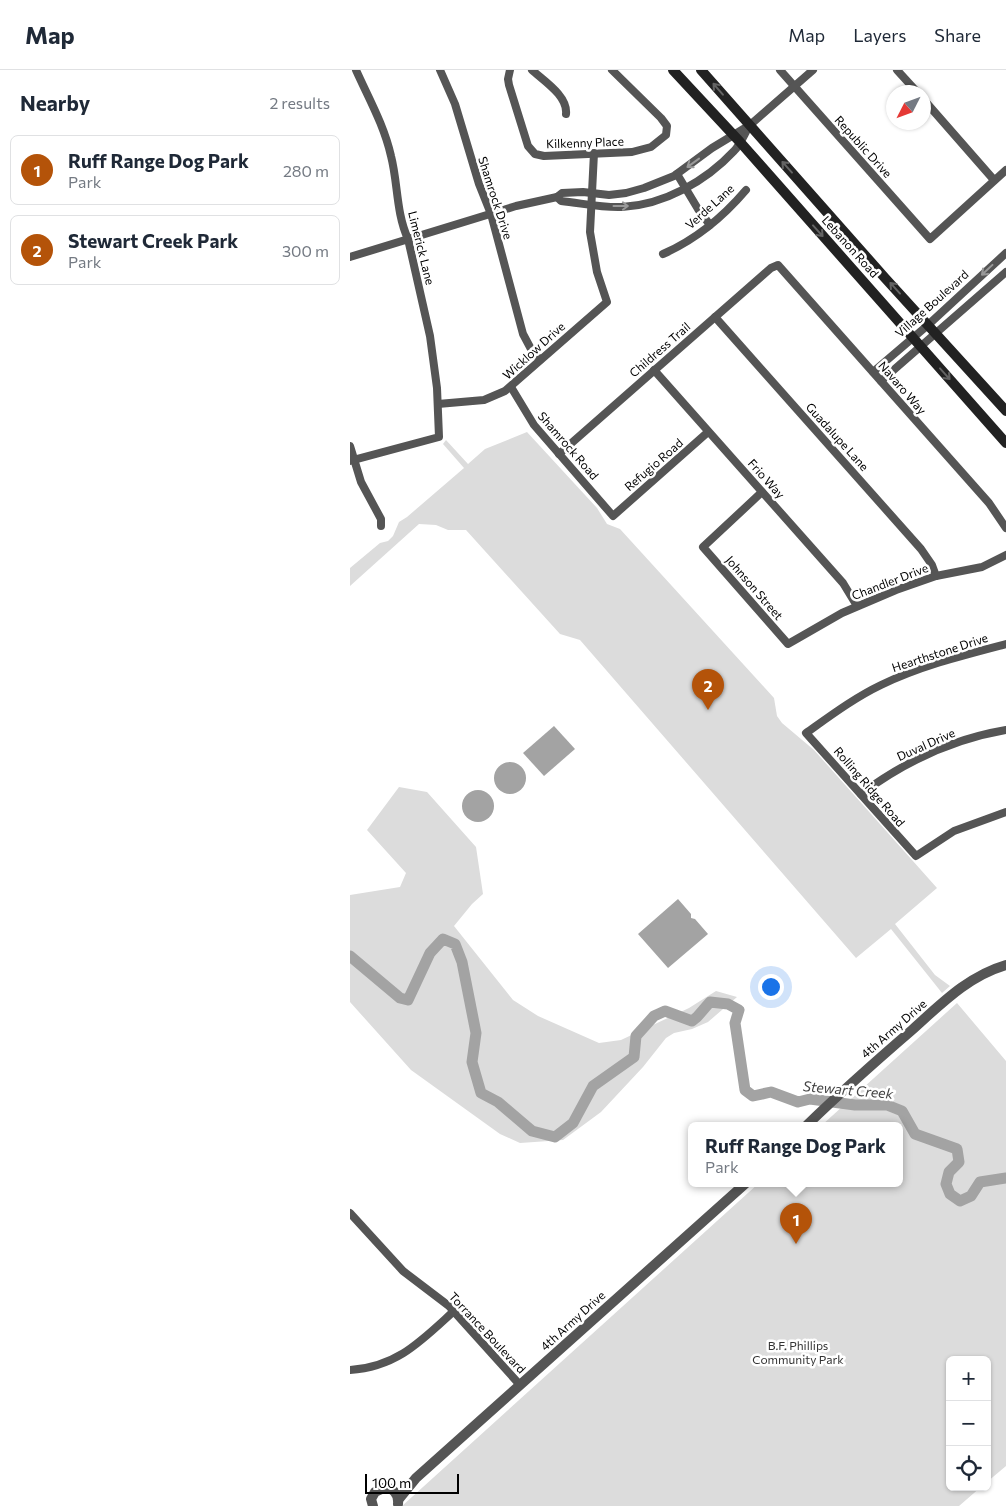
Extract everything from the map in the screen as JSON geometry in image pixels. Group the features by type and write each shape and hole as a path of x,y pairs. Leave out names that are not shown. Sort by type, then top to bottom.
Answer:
{"main road":[{"name":"Lebanon Road","path":"673,70 1006,443"},
{"name":"Lebanon Road","path":"701,70 1006,411"}],"street":[{"name":"Limerick Lane","path":"353,461 439,437 438,404 427,317 401,218 395,171 380,120 356,70"},
{"name":"Shamrock Drive","path":"440,70 455,104 479,184 491,214 523,334 531,349 540,360"},
{"name":"Kilkenny Place","path":"510,70 509,85 531,151 538,156 594,153 618,154 639,151 654,145 666,135 667,126 662,118 612,70"},
{"path":"532,70 561,98 567,108 566,114"},
{"name":"Republic Drive","path":"780,70 930,239 994,180"},
{"path":"350,257 522,204 557,197 562,193 626,193 644,188 677,174 712,148 736,139 813,70"},
{"path":"897,70 911,85"},
{"path":"931,108 994,180 1006,170"},
{"path":"557,197 560,201 620,207 637,206 655,201 686,189 736,150 736,139"},
{"path":"590,204 594,153"},
{"path":"677,174 710,225"},
{"name":"Verde Lane","path":"662,254 689,241 710,225 746,190"},
{"name":"Wicklow Drive","path":"438,404 484,400 511,387 607,302 597,272 590,232 590,204"},
{"name":"Village Boulevard","path":"873,372 1006,253"},
{"name":"Childress Trail","path":"559,454 771,268 778,266"},
{"name":"Navaro Way","path":"778,266 989,503 1006,528"},
{"name":"Village Boulevard","path":"881,381 1006,272"},
{"path":"957,298 966,307"},
{"name":"Guadalupe Lane","path":"715,317 921,549 932,565 936,576"},
{"name":"Frio Way","path":"654,370 843,583 857,606"},
{"name":"Shamrock Road","path":"511,387 527,417 540,434 614,516"},
{"name":"Refugio Road","path":"614,516 708,432"},
{"path":"350,446 353,461 361,482 381,519 381,526"},
{"name":"Johnson Street","path":"762,492 703,547 788,644"},
{"name":"Chandler Drive","path":"788,644 857,606 936,576 982,567 1006,555"},
{"name":"Hearthstone Drive","path":"806,733 842,707 881,685 909,673 1006,644"},
{"name":"Duval Drive","path":"861,794 883,778 921,757 971,738 1006,730"},
{"name":"Rolling Ridge Road","path":"806,733 916,856 954,830 1006,812"},
{"name":"4th Army Drive","path":"810,1122 886,1052 970,980 1006,965"},
{"name":"4th Army Drive","path":"398,1503 416,1478 742,1187"},
{"name":"Torrance Boulevard","path":"350,1214 399,1268 442,1299 454,1311 520,1385"},
{"path":"350,1370 374,1366 398,1357 419,1343 454,1311"},
{"name":"4th Army Drive","path":"370,1504 378,1489 405,1484 416,1478"},
{"name":"4th Army Drive","path":"390,1488 394,1490 398,1503"}],"green space":[{"path":"527,432 597,508 607,524 620,529 774,698 777,716 782,723 814,750 937,888 895,924 935,975 950,986 942,993 891,929 856,958 580,640 560,634 466,530 448,530 436,525 419,524 350,586 350,568 380,543 388,541 393,536 399,522 464,468 443,444 446,440 468,464 485,449"},
{"path":"399,787 427,792 476,847 483,894 454,926 513,1000 538,1016 599,1043 621,1040 689,1008 716,991 737,997 708,1022 692,1029 674,1033 666,1038 643,1067 601,1112 563,1140 520,1143 500,1134 411,1070 350,1002 350,895 400,887 406,873 367,830"},
{"name":"B.F. Phillips Community Park","path":"957,1003 1006,1061 1006,1466 991,1479 991,1356 946,1356 946,1491 976,1491 959,1506 402,1506 755,1187 903,1187 903,1122 825,1122"}],"shaded area":[{"path":"554,726 575,749 544,776 523,753"},
{"path":"510,762 521,767 526,778 521,789 510,794 499,789 494,778 499,767"},
{"path":"478,790 489,795 494,806 489,817 478,822 467,817 462,806 467,795"},
{"path":"678,899 691,914 691,918 695,919 708,934 668,968 638,934"}],"waterway":[{"name":"Stewart Creek","path":"350,956 400,998 408,1000 430,953 443,939 455,944 462,962 476,1033 472,1062 481,1093 498,1102 532,1131 555,1137 573,1123 593,1086 634,1057 636,1036 654,1016 665,1011 692,1021 710,1002 728,1004 739,1010 735,1023 745,1090 753,1096 771,1092 798,1102 810,1099 855,1105 887,1105 902,1111 915,1134 957,1149 959,1162 949,1172 946,1184 950,1194 960,1201 971,1196 980,1182 1006,1178"}],"place":[{"name":"Stewart Creek Park","path":"708,710"},
{"name":"Ruff Range Dog Park","path":"796,1244"}]}
